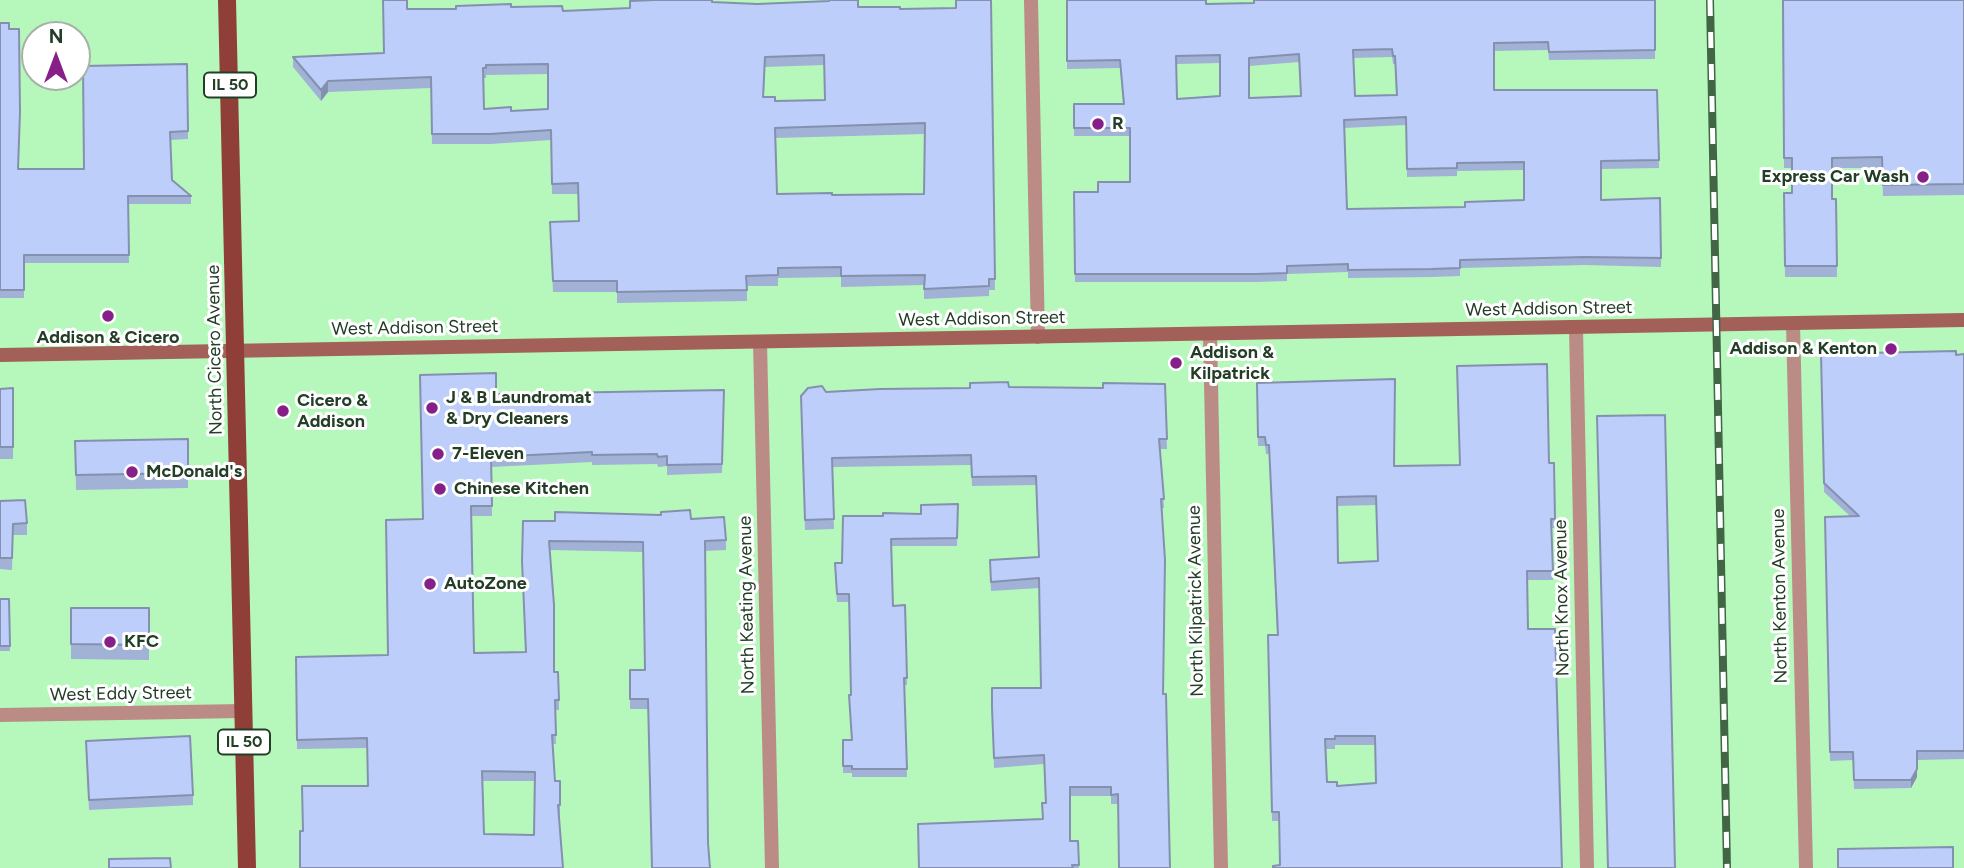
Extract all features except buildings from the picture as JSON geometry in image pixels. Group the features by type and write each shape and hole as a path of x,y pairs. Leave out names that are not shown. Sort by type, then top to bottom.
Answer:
{"main road":[{"name":"North Cicero Avenue","path":"227,0 247,868"},
{"name":"West Addison Street","path":"0,355 1964,320"}],"street":[{"path":"1031,0 1038,337"},
{"name":"North Kenton Avenue","path":"1793,324 1806,868"},
{"name":"North Knox Avenue","path":"1576,327 1587,868"},
{"name":"North Kilpatrick Avenue","path":"1210,334 1221,868"},
{"name":"North Keating Avenue","path":"760,342 772,868"},
{"name":"West Eddy Street","path":"0,715 243,711"}],"railway":[{"path":"1710,0 1727,868"}],"place":[{"name":"R","path":"1098,124"},
{"name":"Express Car Wash","path":"1923,177"},
{"name":"Addison & Cicero","path":"108,316"},
{"name":"Addison & Kenton","path":"1891,349"},
{"name":"Addison & Kilpatrick","path":"1176,363"},
{"name":"J & B Laundromat & Dry Cleaners","path":"432,408"},
{"name":"Cicero & Addison","path":"283,411"},
{"name":"7-Eleven","path":"438,454"},
{"name":"McDonald's","path":"132,472"},
{"name":"Chinese Kitchen","path":"440,489"},
{"name":"AutoZone","path":"430,584"},
{"name":"KFC","path":"110,642"}]}
